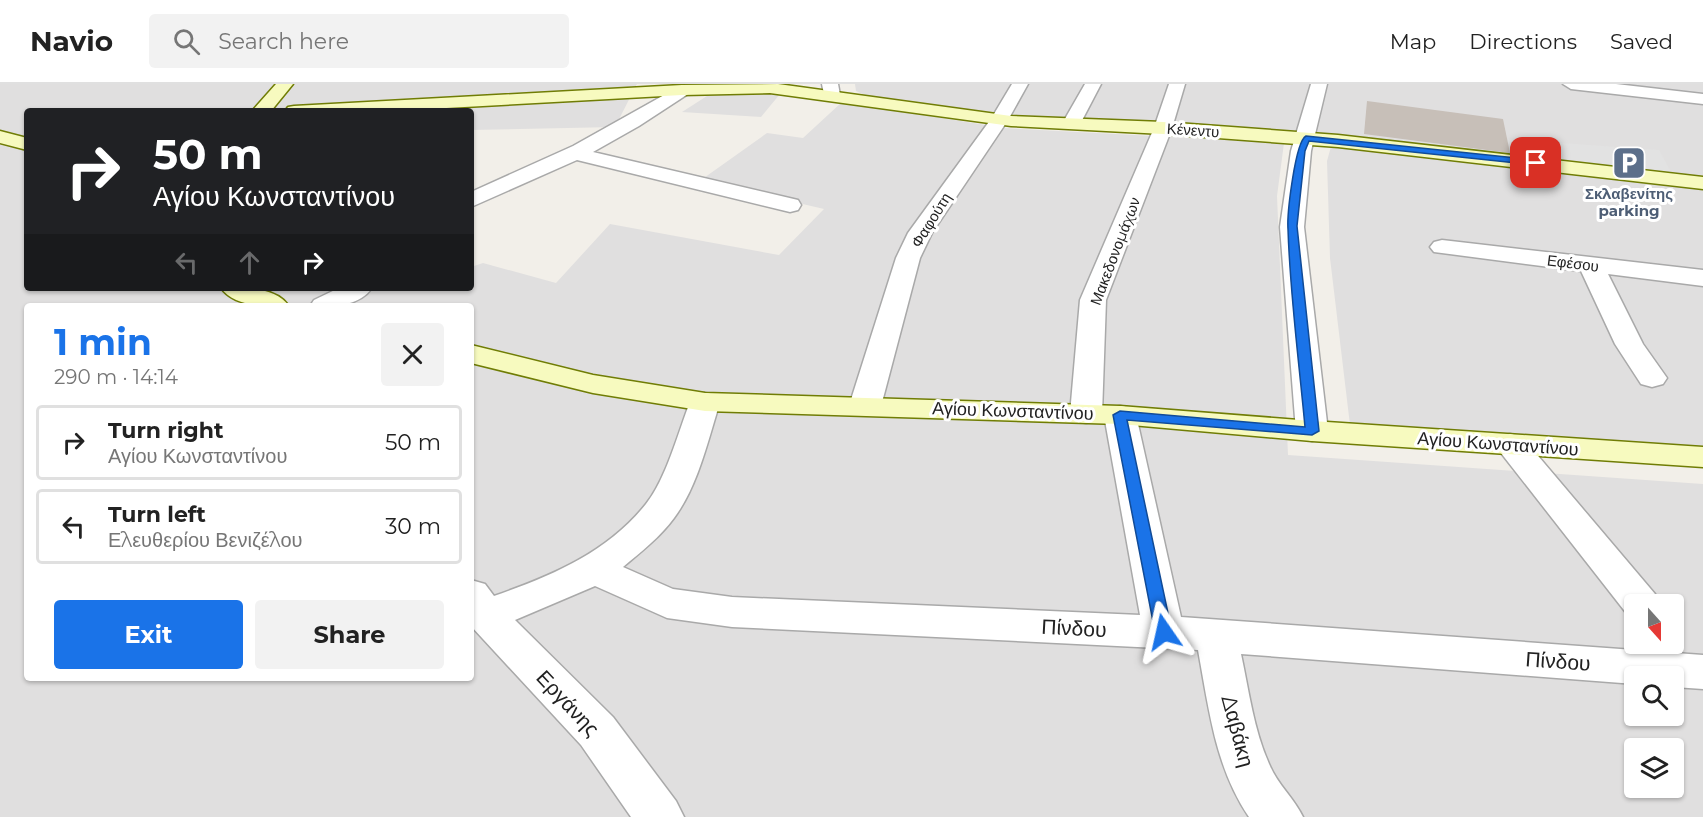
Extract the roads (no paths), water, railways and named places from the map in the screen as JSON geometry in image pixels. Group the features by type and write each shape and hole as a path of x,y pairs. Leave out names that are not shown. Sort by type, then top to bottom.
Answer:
{"street":[{"path":"264,108 285,84"},
{"name":"Φαφούτη","path":"865,406 908,258 920,233 999,120 1020,84"},
{"path":"1071,124 1093,84"},
{"name":"Μακεδονομάχων","path":"1164,632 1103,415 1093,300 1163,128 1177,84"},
{"path":"1312,431 1292,226 1301,151 1319,84"},
{"path":"1571,84 1625,87 1703,99"},
{"path":"359,108 660,94 684,87"},
{"name":"Κένεντυ","path":"684,87 831,89 999,120 1306,138 1703,183"},
{"path":"474,199 578,154 651,114 660,94"},
{"path":"0,137 24,143"},
{"path":"578,154 790,205"},
{"name":"Εφέσου","path":"1442,247 1703,278"},
{"path":"1591,265 1629,344 1652,378"},
{"path":"242,291 270,303"},
{"path":"328,303 353,291"},
{"name":"Αγίου Κωνσταντίνου","path":"474,355 593,384 705,402 1103,415 1703,457"},
{"path":"478,604 540,595 595,570 635,537 661,510 678,477 705,402"},
{"path":"1510,444 1633,594"},
{"name":"Πίνδου","path":"595,570 667,603 744,613 1164,632 1690,662"},
{"name":"Εργάνης","path":"478,604 597,731 659,817"},
{"name":"Δαβάκη","path":"1216,636 1239,748 1253,783 1278,817"}],"place":[{"name":"Σκλαβενίτης parking","path":"1629,163"}]}
